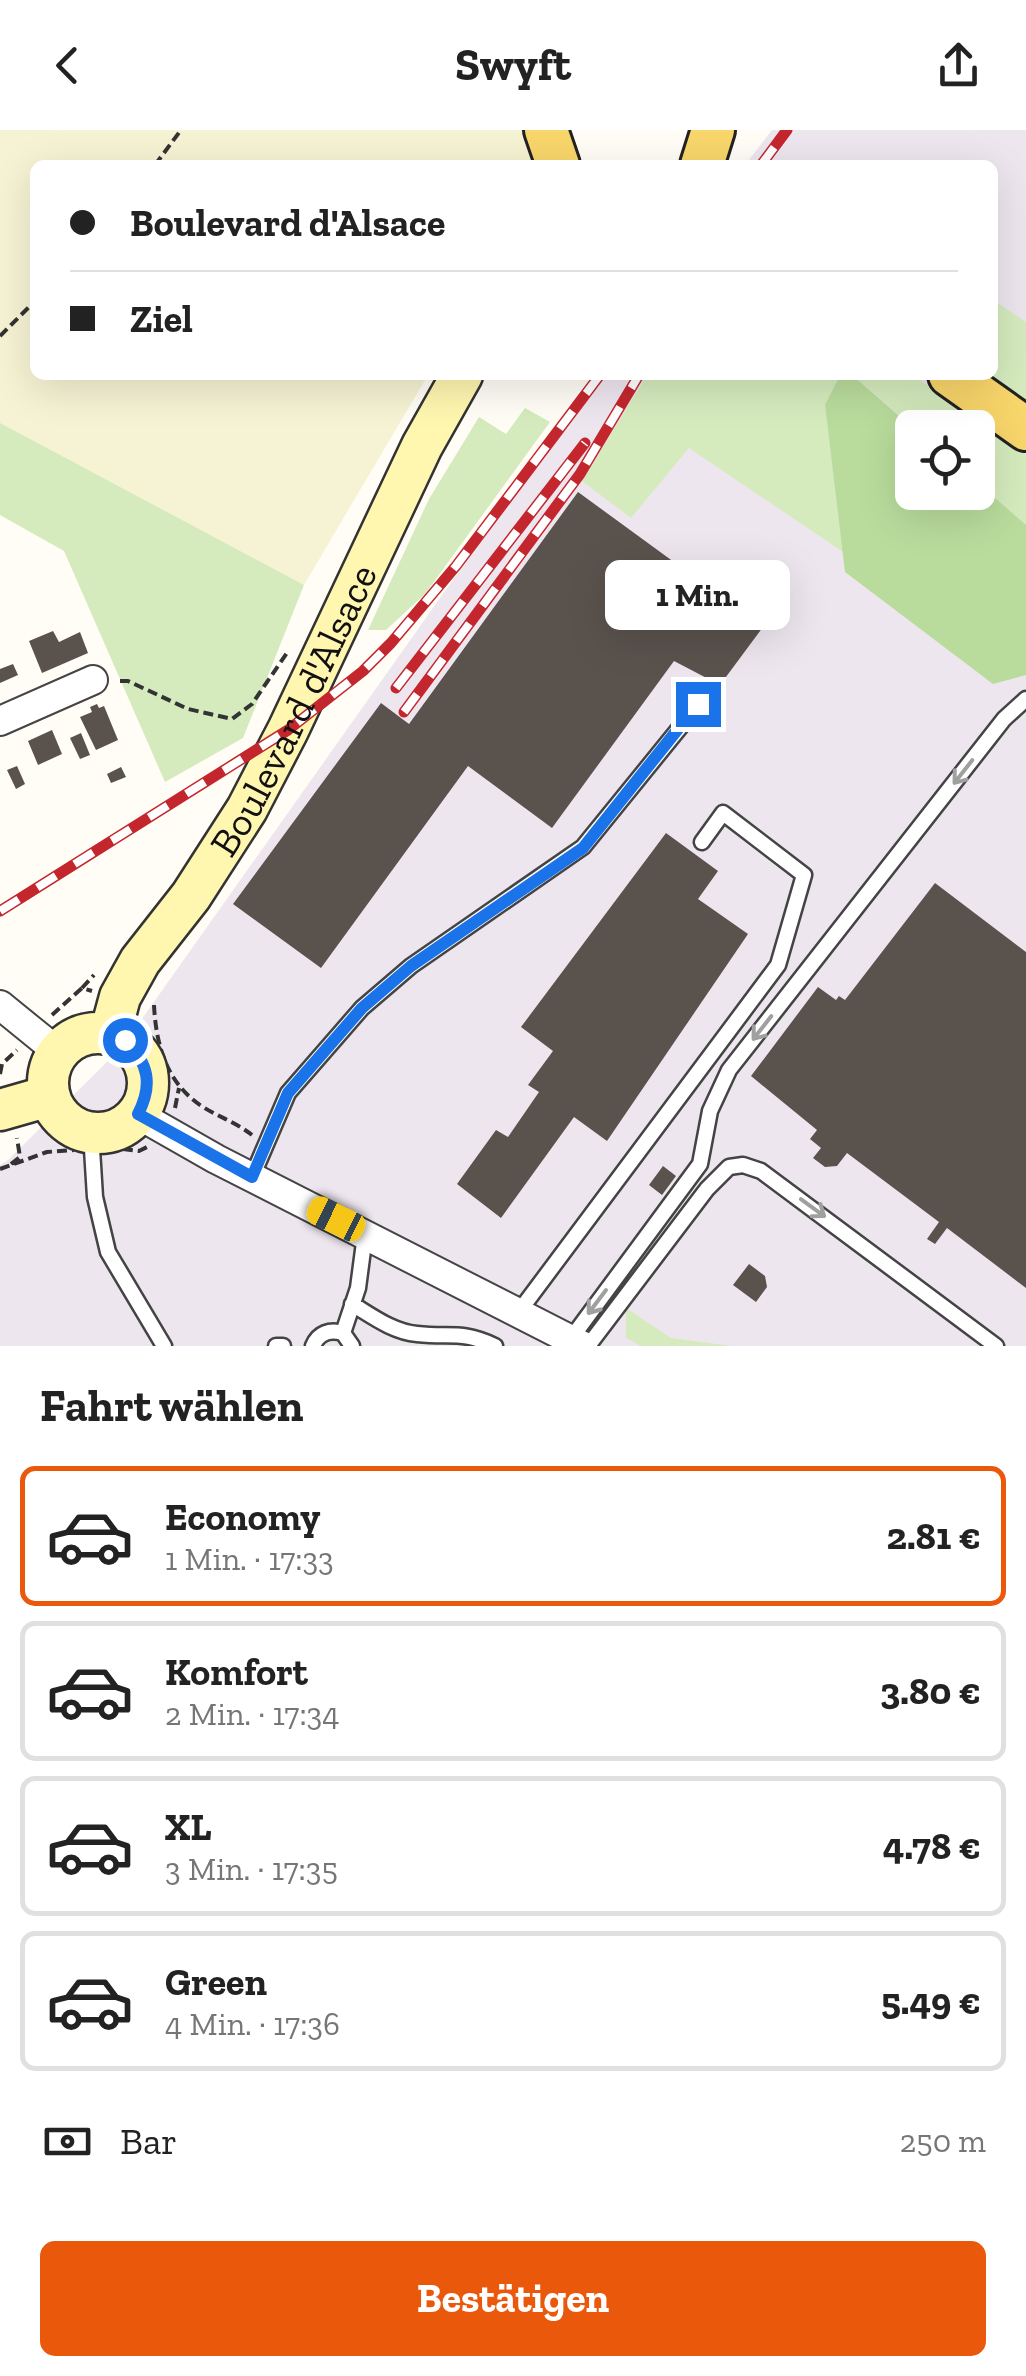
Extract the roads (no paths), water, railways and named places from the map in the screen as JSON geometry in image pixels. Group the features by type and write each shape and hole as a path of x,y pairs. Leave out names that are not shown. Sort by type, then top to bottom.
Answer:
{"main road":[{"path":"546,130 556,160"},
{"name":"Boulevard d'Alsace","path":"128,1009 140,961 191,896 247,809 422,446 459,380"},
{"path":"957,380 1026,430"},
{"path":"128,1009 125,1040 145,1066 148,1083 138,1114 116,1129 91,1132 64,1120 49,1096 47,1042 82,1035 128,1009"},
{"path":"0,1110 49,1096"}],"street":[{"path":"0,721 93,680"},
{"path":"0,1005 47,1042"},
{"path":"138,1114 252,1177 580,1344"}],"lane":[{"path":"580,1344 700,1164 710,1111 729,1070 1004,719 1026,699"},
{"path":"252,1177 288,1093 362,1008 411,966 583,848 698,704"},
{"path":"518,1313 778,965 804,875 723,813 702,842"},
{"path":"91,1132 95,1197 108,1252 164,1346"},
{"path":"580,1344 700,1197 729,1167 744,1165 761,1171 996,1346"},
{"path":"313,1346 324,1333 348,1340 365,1234"},
{"path":"352,1304 386,1324 415,1334 470,1334 494,1346"}],"railway":[{"path":"765,160 787,130"},
{"path":"0,911 288,730 363,671 456,566 596,380"},
{"path":"404,712 580,474 636,380"},
{"path":"396,688 585,443"}]}
